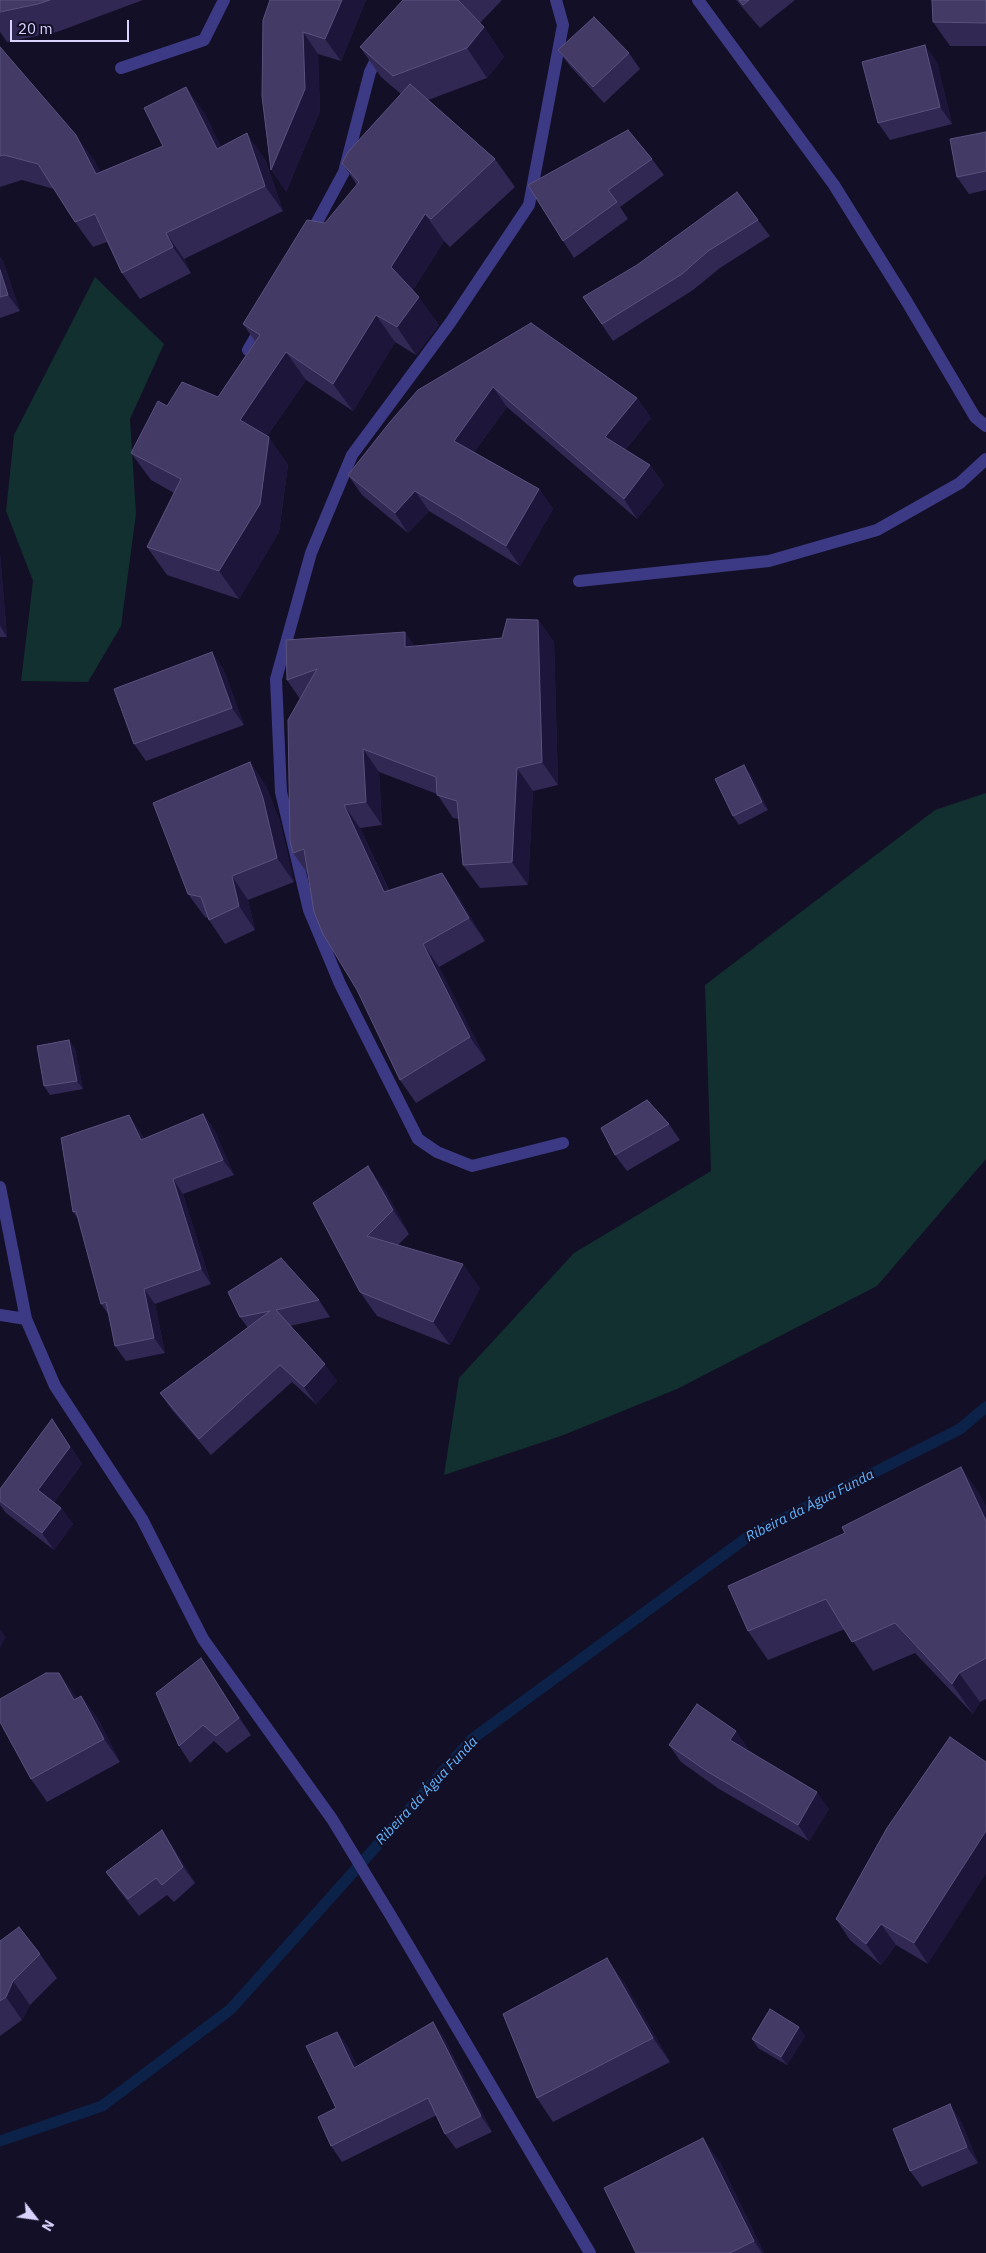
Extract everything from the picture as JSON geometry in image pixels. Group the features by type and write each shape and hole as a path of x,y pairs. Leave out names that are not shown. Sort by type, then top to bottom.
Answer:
{"street":[{"path":"121,68 204,40 224,0"},
{"path":"556,0 563,25 528,206 450,323 352,455 311,553 276,679 281,792 309,910 340,984 418,1140 437,1152 472,1166 563,1143"},
{"path":"698,0 834,185 907,302 975,417 986,426"},
{"path":"303,249 344,172 370,72 387,36"},
{"path":"248,350 266,316"},
{"path":"579,581 769,561 877,530 960,484 986,459"},
{"path":"0,1187 26,1319 55,1386 142,1519 203,1639 332,1819 392,1916 590,2253"},
{"path":"0,1315 26,1319"}],"green space":[{"path":"95,277 164,344 130,419 136,514 121,626 88,682 21,681 33,581 6,511 14,435"},
{"path":"986,793 986,1159 877,1286 677,1389 561,1436 444,1475 459,1378 574,1253 711,1171 705,985 935,810"}],"building":[{"path":"0,0 50,0 0,12"},
{"path":"270,0 342,0 325,39 303,32 305,89 271,170 262,96 263,20"},
{"path":"403,0 458,0 484,27 467,48 393,76 360,47"},
{"path":"739,0 749,0 743,5"},
{"path":"932,0 986,0 986,23 933,22"},
{"path":"594,17 629,53 593,87 558,50"},
{"path":"925,45 940,107 878,123 862,62"},
{"path":"0,47 76,135 96,174 163,146 144,108 186,87 217,149 247,133 265,186 166,233 173,247 122,273 95,214 75,222 38,164 4,155 0,156"},
{"path":"410,84 495,159 431,219 425,214 391,267 419,297 397,327 376,315 333,384 286,352 240,420 269,437 260,504 219,571 147,547 181,479 131,453 158,401 167,406 182,382 218,397 260,335 243,324 307,220 325,223 359,182 342,163 348,152"},
{"path":"628,130 652,159 608,190 617,202 563,241 528,185"},
{"path":"986,132 986,171 957,177 950,139"},
{"path":"737,192 758,220 708,251 682,274 602,324 583,297 637,265"},
{"path":"0,270 8,295 0,297"},
{"path":"531,323 637,398 605,437 650,465 624,499 493,387 454,441 539,489 506,546 415,491 395,513 348,475 418,390"},
{"path":"507,619 538,620 542,762 517,768 512,862 463,865 457,801 437,795 436,777 363,749 366,802 344,805 384,892 442,873 469,918 423,944 470,1037 400,1080 357,990 323,934 314,912 304,849 293,853 290,841 288,720 317,669 287,680 286,640 405,632 405,647 502,638"},
{"path":"212,652 232,708 134,744 114,689"},
{"path":"250,762 263,798 277,858 232,876 239,906 209,920 201,897 188,894 153,803"},
{"path":"744,765 762,802 733,816 715,779"},
{"path":"69,1040 77,1081 44,1086 37,1046"},
{"path":"647,1100 669,1124 615,1155 601,1128"},
{"path":"203,1114 223,1160 173,1179 201,1269 144,1289 154,1338 115,1346 106,1302 101,1304 76,1211 73,1212 61,1138 129,1115 141,1140"},
{"path":"368,1166 393,1210 367,1236 463,1264 433,1322 360,1292 313,1203"},
{"path":"281,1258 319,1300 276,1310 325,1364 304,1387 280,1365 199,1439 160,1393 270,1311 240,1317 228,1292"},
{"path":"52,1419 70,1447 38,1490 61,1508 42,1533 0,1501 0,1489"},
{"path":"961,1467 986,1521 986,1658 959,1673 952,1684 895,1623 852,1642 826,1599 748,1631 728,1586 845,1533 842,1527"},
{"path":"201,1658 239,1718 216,1736 203,1725 179,1746 156,1693"},
{"path":"46,1673 59,1673 74,1700 81,1696 104,1739 31,1779 0,1722 0,1699"},
{"path":"697,1704 736,1731 730,1740 817,1792 798,1825 708,1772 669,1745"},
{"path":"950,1737 986,1762 986,1831 914,1943 881,1924 866,1944 836,1919 887,1828"},
{"path":"162,1830 183,1867 162,1885 156,1878 128,1899 106,1872"},
{"path":"19,1927 40,1954 13,1981 6,1997 0,2001 0,1941"},
{"path":"607,1958 653,2038 537,2098 503,2014"},
{"path":"770,2009 799,2027 781,2057 752,2039"},
{"path":"433,2022 481,2116 445,2134 428,2098 331,2146 318,2117 336,2108 306,2046 337,2032 354,2068"},
{"path":"950,2104 967,2147 910,2171 893,2129"},
{"path":"703,2138 754,2241 730,2253 636,2253 604,2188"}],"waterway":[{"name":"Ribeira da Água Funda","path":"0,2141 102,2106 231,2009 472,1739 749,1536 960,1429 986,1407"}]}
